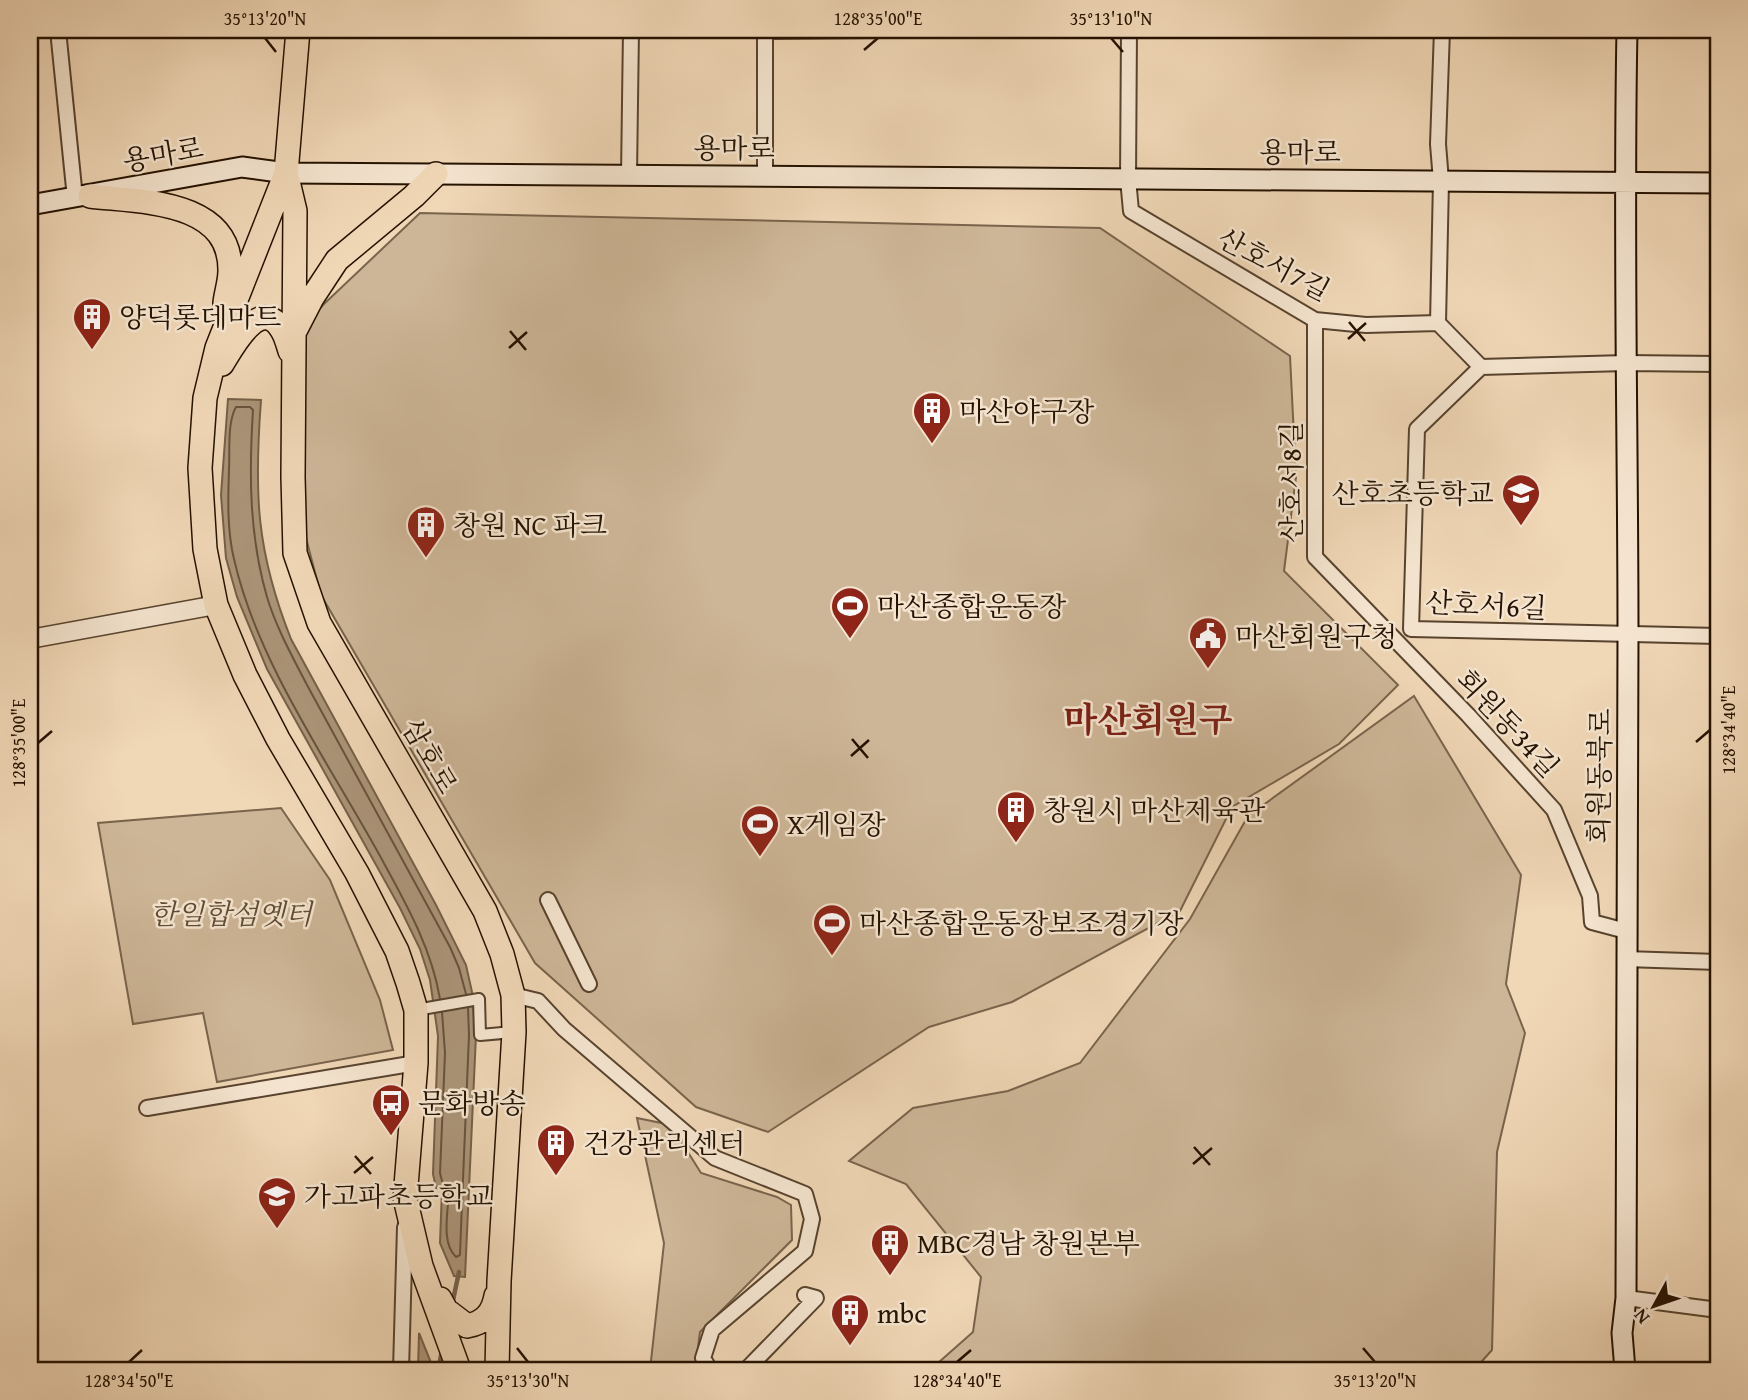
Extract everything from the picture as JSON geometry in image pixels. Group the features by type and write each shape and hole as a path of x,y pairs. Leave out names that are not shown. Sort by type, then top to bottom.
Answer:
{"main road":[{"name":"삼호로","path":"298,30 286,173 217,348 208,386 201,433 201,509 205,550 216,605 246,675 278,739 357,873 397,951 422,1009 405,1198 421,1266"},
{"name":"회원동북로","path":"1625,1370 1622,1333 1626,1298 1628,635 1624,182 1627,30"},
{"name":"용마로","path":"30,205 242,167 286,173 1718,183"},
{"name":"삼호로","path":"286,173 295,211 295,553 319,623 485,911 502,954 513,995 514,1032 499,1281 497,1370"},
{"path":"294,332 337,260 414,196 436,174"},
{"path":"82,197 180,208 210,225 220,237 230,271 217,348"},
{"path":"208,386 240,335 256,320 264,318 274,321 281,329 294,361"},
{"path":"421,1266 446,1310 467,1326 478,1324 494,1308 499,1281"},
{"path":"421,1266 459,1370"}],"street":[{"path":"58,30 82,197"},
{"path":"629,176 631,30"},
{"path":"765,176 765,30 881,30"},
{"path":"1128,179 1129,30"},
{"path":"1442,30 1438,144 1441,181 1438,323 1481,367 1626,363 1718,364"},
{"name":"산호서7길","path":"1128,179 1130,211 1315,320 1366,325 1438,323"},
{"name":"산호서8길","path":"1315,320 1315,557 1405,650"},
{"name":"산호서6길","path":"1481,367 1417,429 1411,629 1718,636"},
{"path":"30,639 216,605"},
{"path":"1405,650 1411,629"},
{"name":"회원동34길","path":"1405,650 1554,810 1590,896 1592,922 1626,931"},
{"path":"548,900 589,984"},
{"path":"1625,959 1718,962"},
{"path":"513,995 538,1001 564,1029 715,1158 805,1194 812,1219 805,1251 712,1329 703,1358 710,1370"},
{"path":"422,1009 479,999 480,1035 514,1032"},
{"path":"147,1108 416,1063"},
{"path":"401,1370 405,1198"},
{"path":"746,1370 816,1298 805,1295"},
{"path":"1626,1298 1718,1310"}],"green space":[{"name":"마산종합운동장","path":"420,213 1100,228 1290,356 1296,477 1284,571 1398,685 1339,744 1232,807 1180,911 1012,1002 929,1027 768,1132 696,1107 535,963 321,595 301,519 302,328"},
{"path":"1414,696 1521,875 1506,984 1525,1033 1497,1152 1492,1350 1474,1370 930,1370 973,1332 981,1277 906,1184 849,1161 913,1108 1008,1091 1080,1063 1190,919 1248,816"},
{"name":"한일합섬옛터","path":"281,808 330,880 380,1000 393,1050 217,1082 203,1013 133,1024 98,823"},
{"path":"637,1118 671,1125 701,1173 777,1197 791,1205 792,1240 700,1332 696,1362 698,1370 650,1370 664,1243"}],"water":[{"path":"228,399 261,400 258,464 260,521 271,578 291,639 466,965 472,992 476,1035 465,1277 454,1276 440,1243 442,1189 436,1188 433,1174 438,1036 430,980 420,949 400,908 267,669 237,597 226,558 221,495"},
{"path":"419,1333 434,1370 418,1370"}],"waterway":[{"path":"452,1305 459,1272"},
{"path":"438,1370 442,1351"}],"place":[{"name":"양덕롯데마트","path":"92,351"},
{"name":"마산야구장","path":"932,445"},
{"name":"산호초등학교","path":"1521,527"},
{"name":"창원 NC 파크","path":"426,559"},
{"name":"마산종합운동장","path":"850,640"},
{"name":"마산회원구청","path":"1208,670"},
{"name":"창원시 마산제육관","path":"1016,844"},
{"name":"X게임장","path":"760,858"},
{"name":"마산종합운동장보조경기장","path":"832,957"},
{"name":"문화방송","path":"391,1137"},
{"name":"건강관리센터","path":"556,1177"},
{"name":"가고파초등학교","path":"277,1230"},
{"name":"MBC경남 창원본부","path":"890,1277"},
{"name":"mbc","path":"850,1347"}],"district":[{"name":"마산회원구","path":"1148,720"}]}
